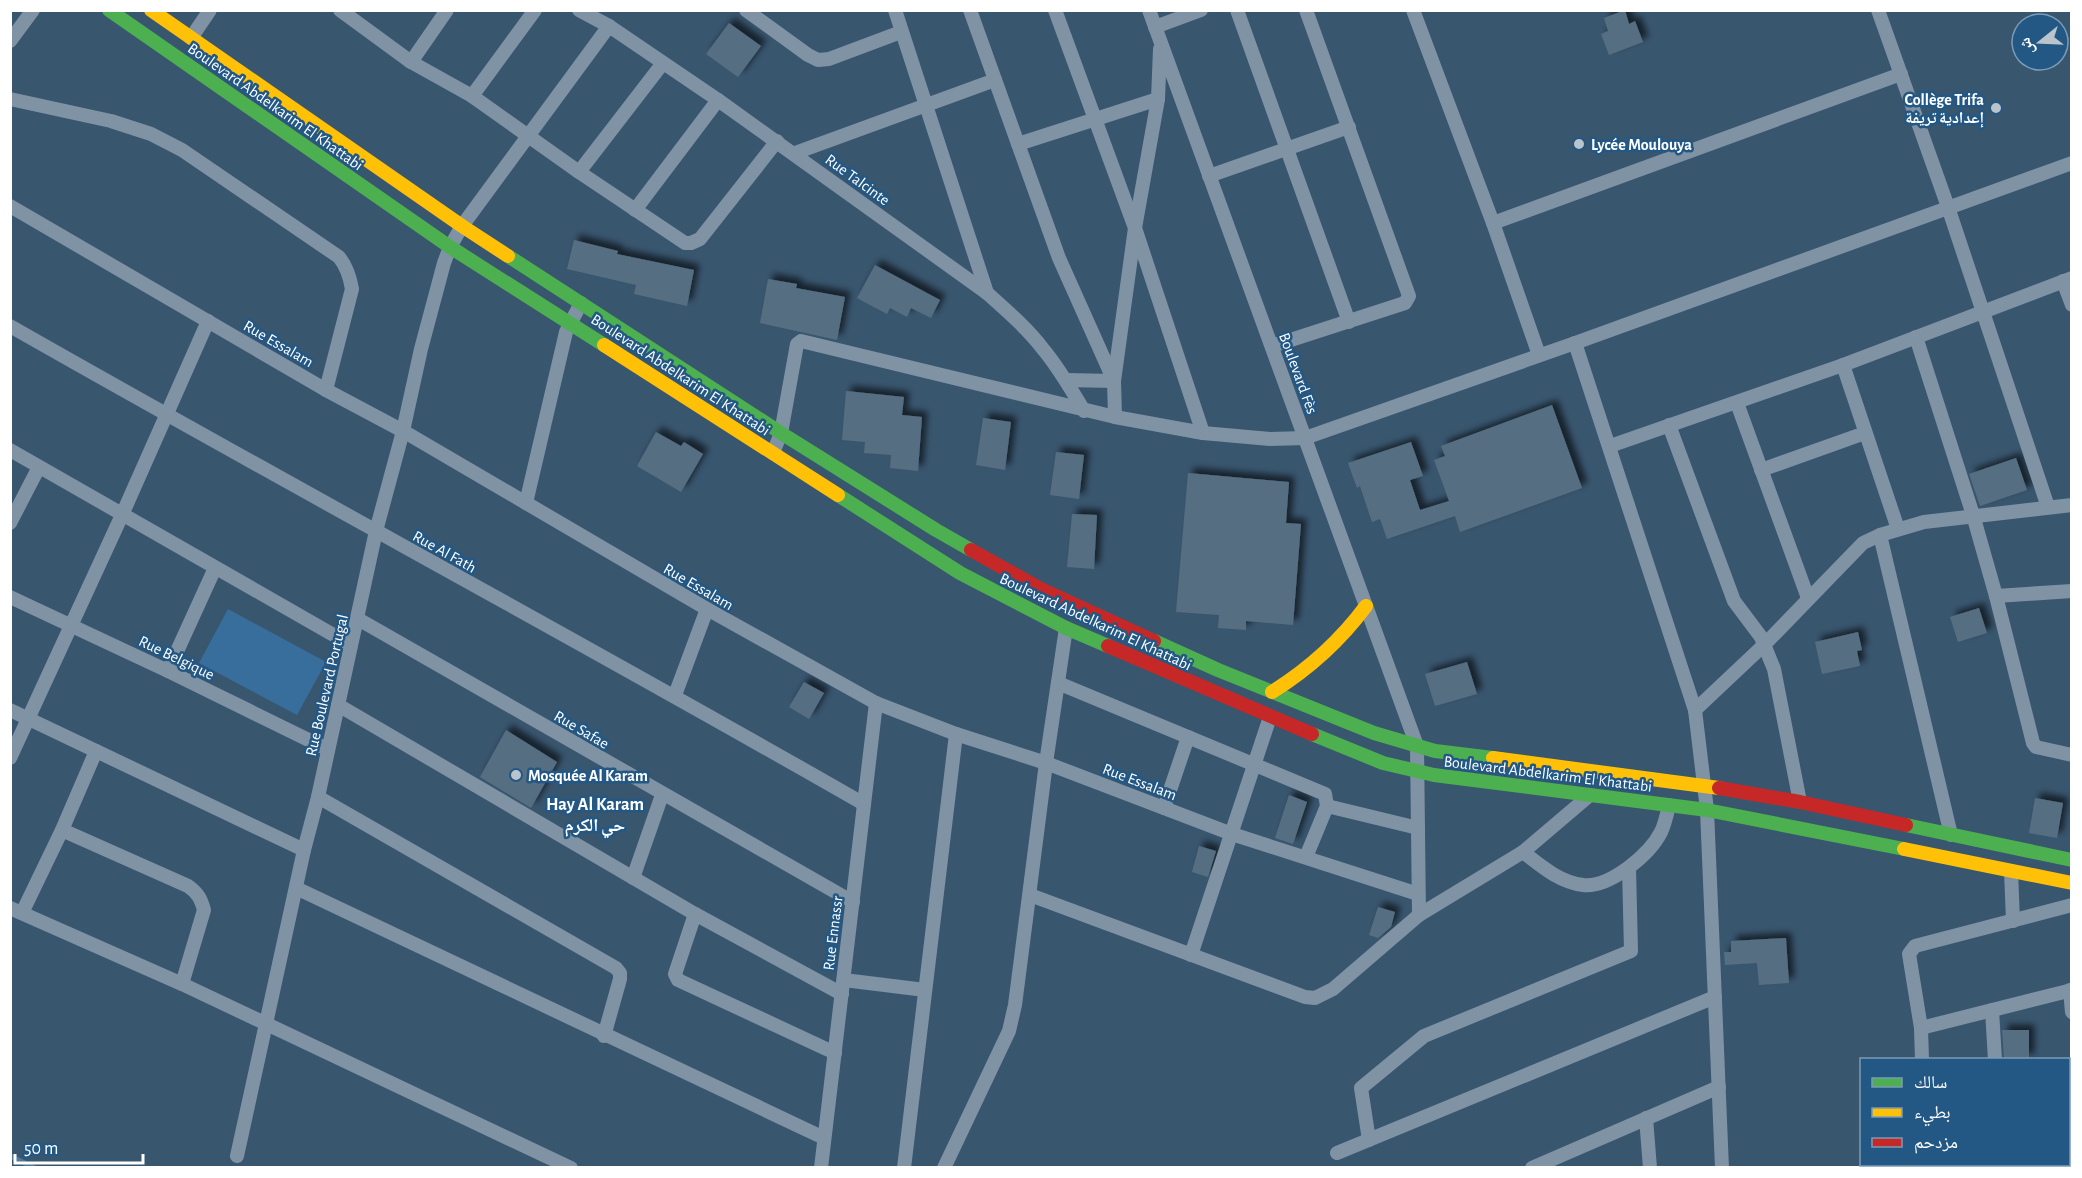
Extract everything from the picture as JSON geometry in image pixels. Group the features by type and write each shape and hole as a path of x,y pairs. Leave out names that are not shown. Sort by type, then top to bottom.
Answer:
{"street":[{"path":"10,41 33,10"},
{"name":"Boulevard Abdelkarim El Khattabi","path":"109,10 450,247 952,568 1066,628 1270,717 1383,763 1418,772 1707,810 2072,883"},
{"name":"Boulevard Abdelkarim El Khattabi","path":"151,10 462,226 781,433 936,530 1005,570 1088,611 1272,692 1374,733 1417,746 1454,754 1704,785 1800,802 2072,860"},
{"path":"191,38 210,10"},
{"path":"340,10 411,62 472,96 681,241 696,242 777,141"},
{"path":"356,22 364,10"},
{"path":"411,62 447,10"},
{"path":"472,96 535,10"},
{"name":"Rue Talcinte","path":"579,10 609,26 795,153 987,293 1020,323 1043,349 1066,380 1084,411"},
{"path":"746,10 818,60 829,59 902,32"},
{"path":"895,10 987,293"},
{"path":"970,10 1059,258 1114,381"},
{"path":"1055,10 1135,228 1203,433"},
{"path":"1153,16 1201,10"},
{"path":"1237,10 1349,322"},
{"path":"1272,346 1405,303 1408,296 1306,10"},
{"path":"1413,10 1539,355"},
{"path":"1878,10 1948,207 2048,507"},
{"name":"Boulevard Fès","path":"1153,16 1417,746 1419,915"},
{"name":"Rue Boulevard Portugal","path":"237,1156 376,531 403,431 421,349 450,247 462,226 609,26"},
{"path":"1115,417 1114,381 1135,228 1158,99 1161,41"},
{"path":"579,172 663,63"},
{"path":"1492,223 1901,74"},
{"path":"795,153 995,80"},
{"path":"10,99 111,121 151,134 182,150 339,257 345,264 352,289 326,390"},
{"path":"1018,144 1158,99"},
{"path":"635,210 718,100"},
{"path":"1209,176 1349,127"},
{"path":"773,453 781,433 797,344 801,341 1115,417 1203,433 1270,439 1305,438 2072,163"},
{"name":"Rue Essalam","path":"10,206 326,390 403,431 707,609 876,703 956,734 1046,763 1232,834 1418,894"},
{"path":"1610,446 1843,365 2067,279 2072,306"},
{"path":"526,503 570,322 581,303"},
{"path":"10,758 208,321"},
{"name":"Rue Al Fath","path":"10,326 165,415 675,695 864,804"},
{"path":"1916,337 1974,515 2033,742 2036,747 2072,755"},
{"path":"1575,343 1695,710 1707,810 1722,1167"},
{"path":"1843,365 1898,529"},
{"path":"1066,380 1114,381"},
{"path":"1737,403 1808,598"},
{"path":"1669,425 1734,601 1765,644 1774,669 1800,802"},
{"path":"1761,470 1865,433"},
{"path":"10,450 351,645"},
{"path":"10,523 39,466"},
{"path":"1695,710 1765,644 1863,543 1880,535 1924,522 2072,505"},
{"path":"1880,535 1951,835"},
{"path":"168,670 215,568"},
{"path":"1996,596 2072,591"},
{"name":"Rue Belgique","path":"10,597 168,670 327,749"},
{"path":"1272,692 1324,655 1366,606"},
{"path":"675,695 707,609"},
{"name":"Rue Safae","path":"358,619 662,795 853,902"},
{"path":"944,1167 1009,1031 1019,981 1046,763 1066,628"},
{"path":"1058,683 1325,794 1327,806 1306,857"},
{"name":"Rue Ennassr","path":"820,1167 876,703"},
{"path":"338,705 695,914 843,987 925,990"},
{"path":"10,710 304,850"},
{"path":"1191,955 1270,717"},
{"path":"904,1167 956,734"},
{"path":"1164,808 1188,737"},
{"path":"96,751 62,831 16,910 182,984 571,1167"},
{"path":"633,878 662,795"},
{"path":"1030,895 1305,997 1315,998 1333,989 1419,915 1523,852 1590,795"},
{"path":"318,797 616,968 620,973 620,979 604,1036"},
{"path":"1523,852 1550,873 1585,885 1612,878 1629,868 1649,849 1661,832 1669,805"},
{"path":"1327,806 1418,828"},
{"path":"62,831 188,886 196,892 202,900 204,910 182,984"},
{"path":"1370,1140 1361,1088 1424,1036 1631,951 1629,868"},
{"path":"2011,871 2013,921"},
{"path":"296,888 604,1036 824,1138"},
{"path":"1922,1058 1921,1028 1909,954 1911,950 1916,946 2072,905"},
{"path":"695,914 675,974 678,980 835,1053"},
{"path":"1921,1028 2071,990 2072,1012"},
{"path":"1337,1153 1715,996"},
{"path":"1992,1010 1995,1058"},
{"path":"1532,1167 1719,1087"},
{"path":"1646,1118 1650,1167"}],"shaded area":[{"path":"228,609 326,662 297,715 199,663"}],"building":[{"path":"1625,10 1629,24 1635,21 1643,42 1609,55 1601,34 1608,31 1604,18"},
{"path":"729,23 761,46 738,77 706,54"},
{"path":"574,240 618,251 617,254 694,270 687,306 634,294 636,285 567,269"},
{"path":"875,265 940,300 931,318 911,308 907,317 890,308 887,314 857,298"},
{"path":"768,279 797,284 796,288 845,297 837,340 760,323"},
{"path":"846,391 904,397 902,415 922,417 918,471 890,468 891,455 864,453 865,442 842,440"},
{"path":"1552,405 1582,488 1460,532 1455,516 1387,539 1380,519 1372,522 1360,486 1357,488 1348,463 1411,442 1423,476 1410,480 1420,510 1449,501 1434,460 1445,456 1441,446"},
{"path":"983,418 1011,422 1005,470 976,465"},
{"path":"656,432 681,446 684,442 703,454 681,492 637,466"},
{"path":"1056,452 1084,455 1079,499 1050,495"},
{"path":"2016,458 2027,490 1980,506 1969,474"},
{"path":"1188,473 1289,482 1286,523 1301,524 1293,625 1246,621 1246,630 1218,628 1219,615 1176,612"},
{"path":"1072,514 1097,515 1094,569 1067,567"},
{"path":"1979,608 1987,633 1958,642 1950,617"},
{"path":"1858,632 1862,650 1857,651 1860,666 1822,674 1815,642"},
{"path":"1467,662 1477,694 1435,706 1425,674"},
{"path":"804,682 824,693 809,719 789,707"},
{"name":"Mosquée Al Karam","path":"506,730 557,762 531,808 480,777"},
{"path":"1289,795 1307,802 1293,844 1275,838"},
{"path":"2035,798 2063,803 2057,838 2029,833"},
{"path":"1199,846 1216,851 1208,877 1192,872"},
{"path":"1378,907 1395,912 1391,927 1378,938 1369,935"},
{"path":"1786,938 1789,983 1759,985 1757,963 1725,965 1724,952 1731,952 1731,941"},
{"path":"2002,1030 2029,1030 2029,1058 2004,1058"}],"waterway":[{"path":"10,1156 35,1168"}],"traffic: fast":[{"path":"109,10 450,247 604,345"},
{"path":"508,256 781,433 971,550"},
{"path":"838,495 960,573 1066,628 1108,646"},
{"path":"1154,641 1218,670 1374,733 1435,751 1493,758"},
{"path":"1312,734 1383,763 1434,775 1707,810 1904,849"},
{"path":"1906,825 2072,860"}],"traffic: slow":[{"path":"151,10 508,256"},
{"path":"604,345 838,495"},
{"path":"1272,692 1323,654 1366,606"},
{"path":"1493,758 1719,788"},
{"path":"1904,849 2072,883"}],"traffic: jam":[{"path":"971,550 1041,589 1154,641"},
{"path":"1108,646 1312,734"},
{"path":"1719,788 1800,802 1906,825"}],"place":[{"name":"Collège Trifa إعدادية تريفة","path":"1996,108"},
{"name":"Lycée Moulouya","path":"1579,144"},
{"name":"Mosquée Al Karam","path":"516,775"}],"district":[{"name":"Hay Al Karam حي الكرم","path":"595,814"}]}
